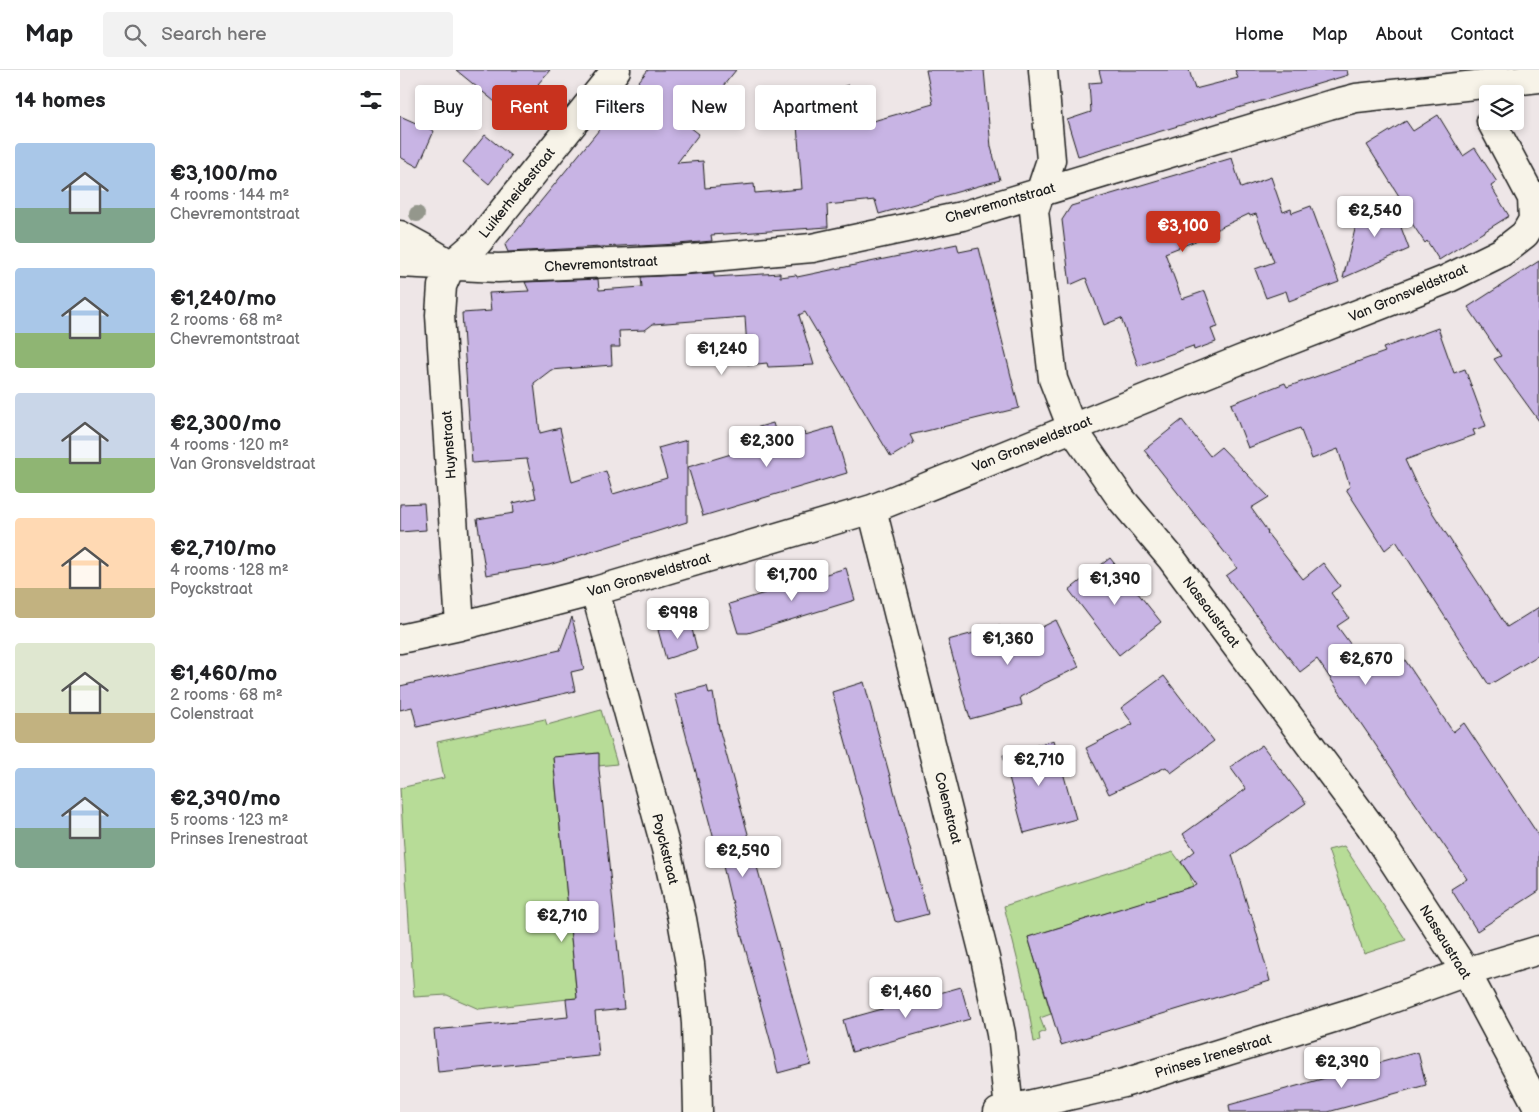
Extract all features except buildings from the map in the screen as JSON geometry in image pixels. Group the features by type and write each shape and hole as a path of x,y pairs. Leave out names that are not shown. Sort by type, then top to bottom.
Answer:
{"street":[{"name":"Luikerheidestraat","path":"451,265 478,242 616,70"},
{"name":"Nassaustraat","path":"1043,70 1051,160 1034,211 1044,315 1053,379 1072,428 1122,500 1171,558 1371,827 1466,972 1539,1109"},
{"name":"Chevremontstraat","path":"400,263 498,268 669,260 812,248 962,216 1042,190 1356,98 1539,78"},
{"name":"Van Gronsveldstraat","path":"400,639 460,626 595,591 872,509 1445,280 1502,252 1525,234 1533,220 1532,198 1496,130"},
{"name":"Chevremontstraat","path":"400,236 451,265"},
{"name":"Huynstraat","path":"451,265 442,286 440,315 460,626"},
{"name":"Colenstraat","path":"872,509 986,958 1001,1034 1004,1111"},
{"name":"Poyckstraat","path":"595,591 666,849 682,919 690,964 696,1023 698,1112"},
{"name":"Prinses Irenestraat","path":"1004,1111 1124,1083 1366,1008 1466,972 1539,950"}],"green space":[{"path":"601,710 617,764 598,766 598,753 553,758 577,998 479,1009 447,995 414,997 400,788 444,778 437,742 545,719 547,725"},
{"path":"1344,846 1406,940 1364,954 1328,850"},
{"path":"1173,852 1190,875 1193,887 1028,937 1051,1014 1040,1018 1045,1031 1039,1034 1040,1041 1034,1042 1026,994 1004,906"}]}
